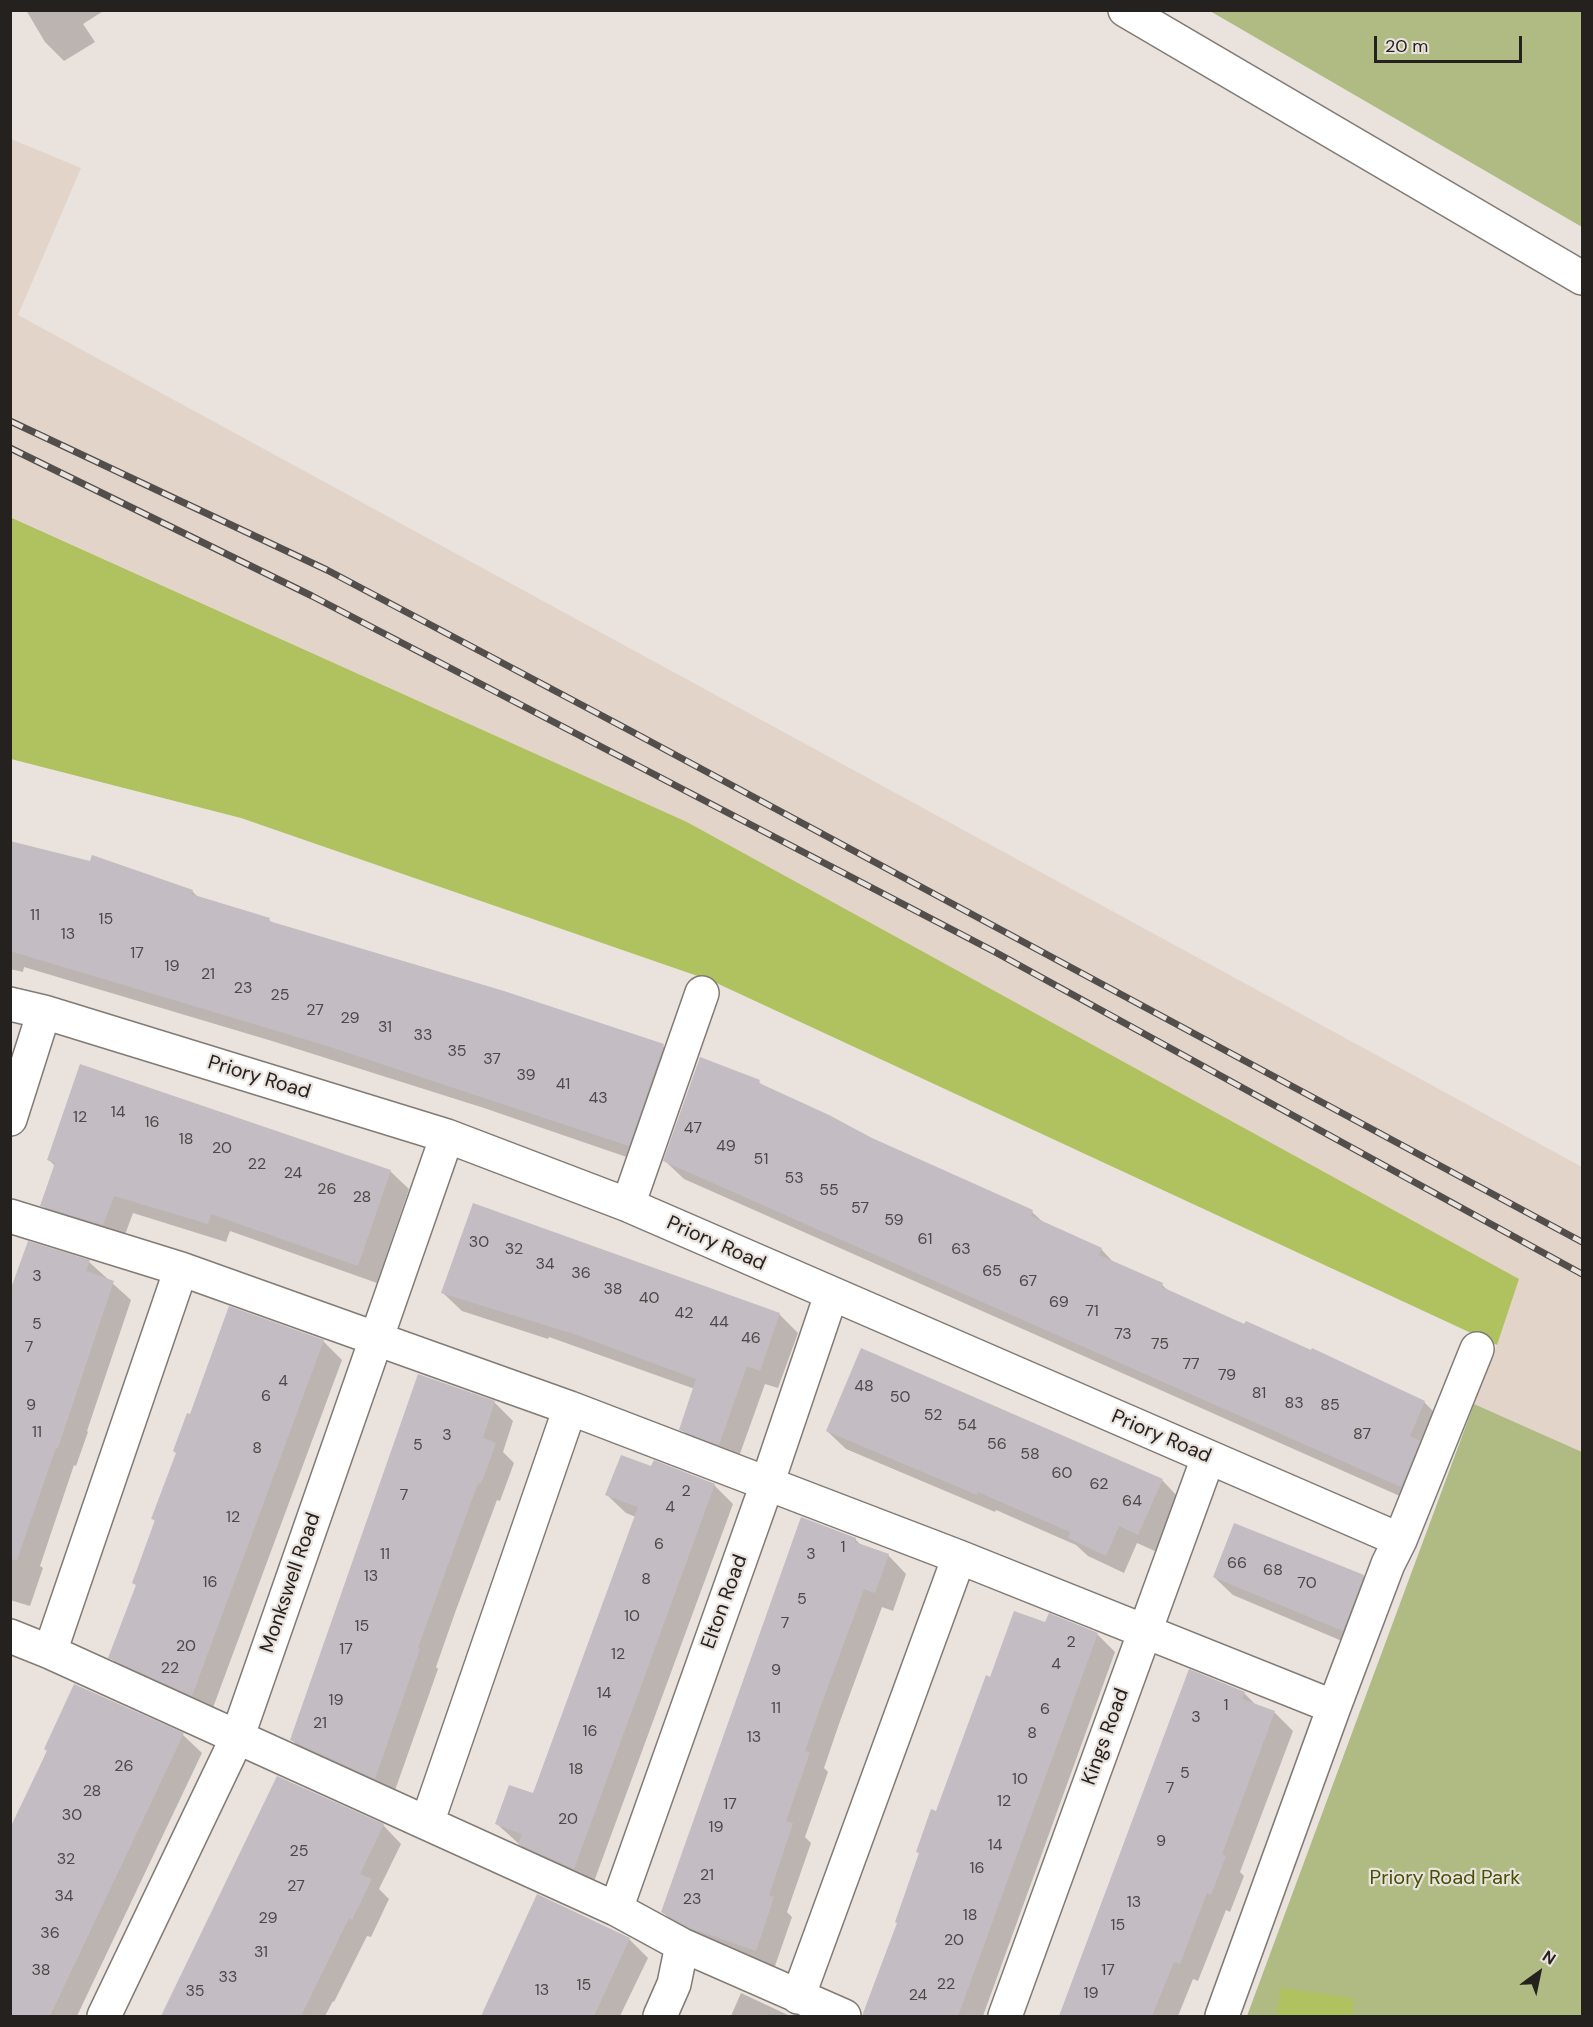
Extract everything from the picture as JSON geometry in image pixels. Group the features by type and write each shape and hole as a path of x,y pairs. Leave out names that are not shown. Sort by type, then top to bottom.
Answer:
{"street":[{"path":"1125,10 1582,278"},
{"path":"628,1205 702,993"},
{"name":"Priory Road","path":"10,1004 44,1012 447,1136 628,1205 1400,1540"},
{"path":"10,1119 44,1012"},
{"name":"Monkswell Road","path":"104,2016 237,1738 447,1136"},
{"path":"10,1216 181,1269 570,1408 959,1557 1334,1707"},
{"path":"50,1652 181,1269"},
{"name":"Elton Road","path":"616,1909 767,1484 831,1295"},
{"path":"1222,2016 1388,1564 1400,1540 1477,1349"},
{"path":"427,1823 570,1408"},
{"name":"Kings Road","path":"1005,2016 1209,1458"},
{"path":"798,1996 959,1557"},
{"path":"10,1636 50,1652 616,1909 682,1945 844,2016"},
{"path":"660,2016 674,1984 682,1945"}],"shaded area":[{"path":"11,139 81,168 18,315 1582,1167 1582,1452 1474,1404 1497,1345 1518,1279 687,822 11,517"}],"green space":[{"path":"1210,11 1582,11 1582,227"},
{"path":"10,517 687,822 1519,1279 1497,1345 712,981 241,818 11,759"},
{"name":"Priory Road Park","path":"1474,1404 1582,1452 1582,2016 1247,2016"},
{"path":"1281,1988 1353,1998 1353,2016 1276,2016"}],"building":[{"path":"10,841 90,861 92,855 193,890 191,894 270,918 269,921 504,991 664,1044 629,1146 324,1045 10,951"},
{"path":"700,1057 760,1080 759,1083 829,1115 872,1138 1033,1210 1031,1216 1102,1248 1099,1255 1163,1283 1162,1287 1244,1324 1246,1321 1311,1350 1312,1348 1425,1401 1410,1436 1420,1441 1401,1487 663,1161"},
{"path":"80,1064 391,1170 358,1266 211,1214 208,1224 114,1196 103,1225 40,1206 55,1163 47,1160"},
{"path":"473,1203 780,1313 760,1371 747,1366 719,1445 679,1430 696,1379 577,1335 441,1293"},
{"path":"28,1241 90,1260 86,1271 114,1281 58,1448 56,1448 17,1560 10,1559 10,1291"},
{"path":"229,1306 324,1340 192,1696 108,1658 136,1585 132,1583 155,1520 151,1519 176,1453 173,1451 187,1413 190,1414"},
{"path":"861,1348 1163,1479 1138,1535 1119,1526 1106,1556 1068,1538 1070,1532 826,1431"},
{"path":"418,1374 495,1401 483,1438 496,1443 481,1484 478,1483 438,1592 375,1779 290,1740"},
{"path":"621,1455 651,1466 654,1460 715,1484 574,1869 518,1844 522,1834 495,1824 509,1785 533,1793 638,1507 605,1495"},
{"path":"801,1517 856,1538 855,1542 889,1554 875,1593 864,1589 805,1751 810,1752 786,1821 793,1823 769,1895 774,1897 756,1951 690,1928 661,1912"},
{"path":"1234,1523 1364,1575 1343,1631 1213,1577"},
{"path":"1014,1611 1045,1622 1049,1613 1098,1633 958,2016 862,2016 897,1923 895,1922 919,1853 916,1852 931,1809 936,1811 986,1675 990,1677"},
{"path":"1189,1669 1245,1692 1242,1699 1275,1711 1222,1854 1226,1856 1211,1895 1207,1893 1180,1964 1174,1962 1152,2016 1059,2016"},
{"path":"74,1684 184,1733 50,2016 10,2016 10,1828 47,1751 44,1749"},
{"path":"277,1776 384,1824 360,1874 372,1879 352,1920 349,1918 301,2016 161,2016"},
{"path":"537,1894 630,1938 594,2016 481,2016"}],"railway":[{"path":"10,421 327,570 1582,1242"},
{"path":"10,448 312,596 995,952 1582,1274"}]}
